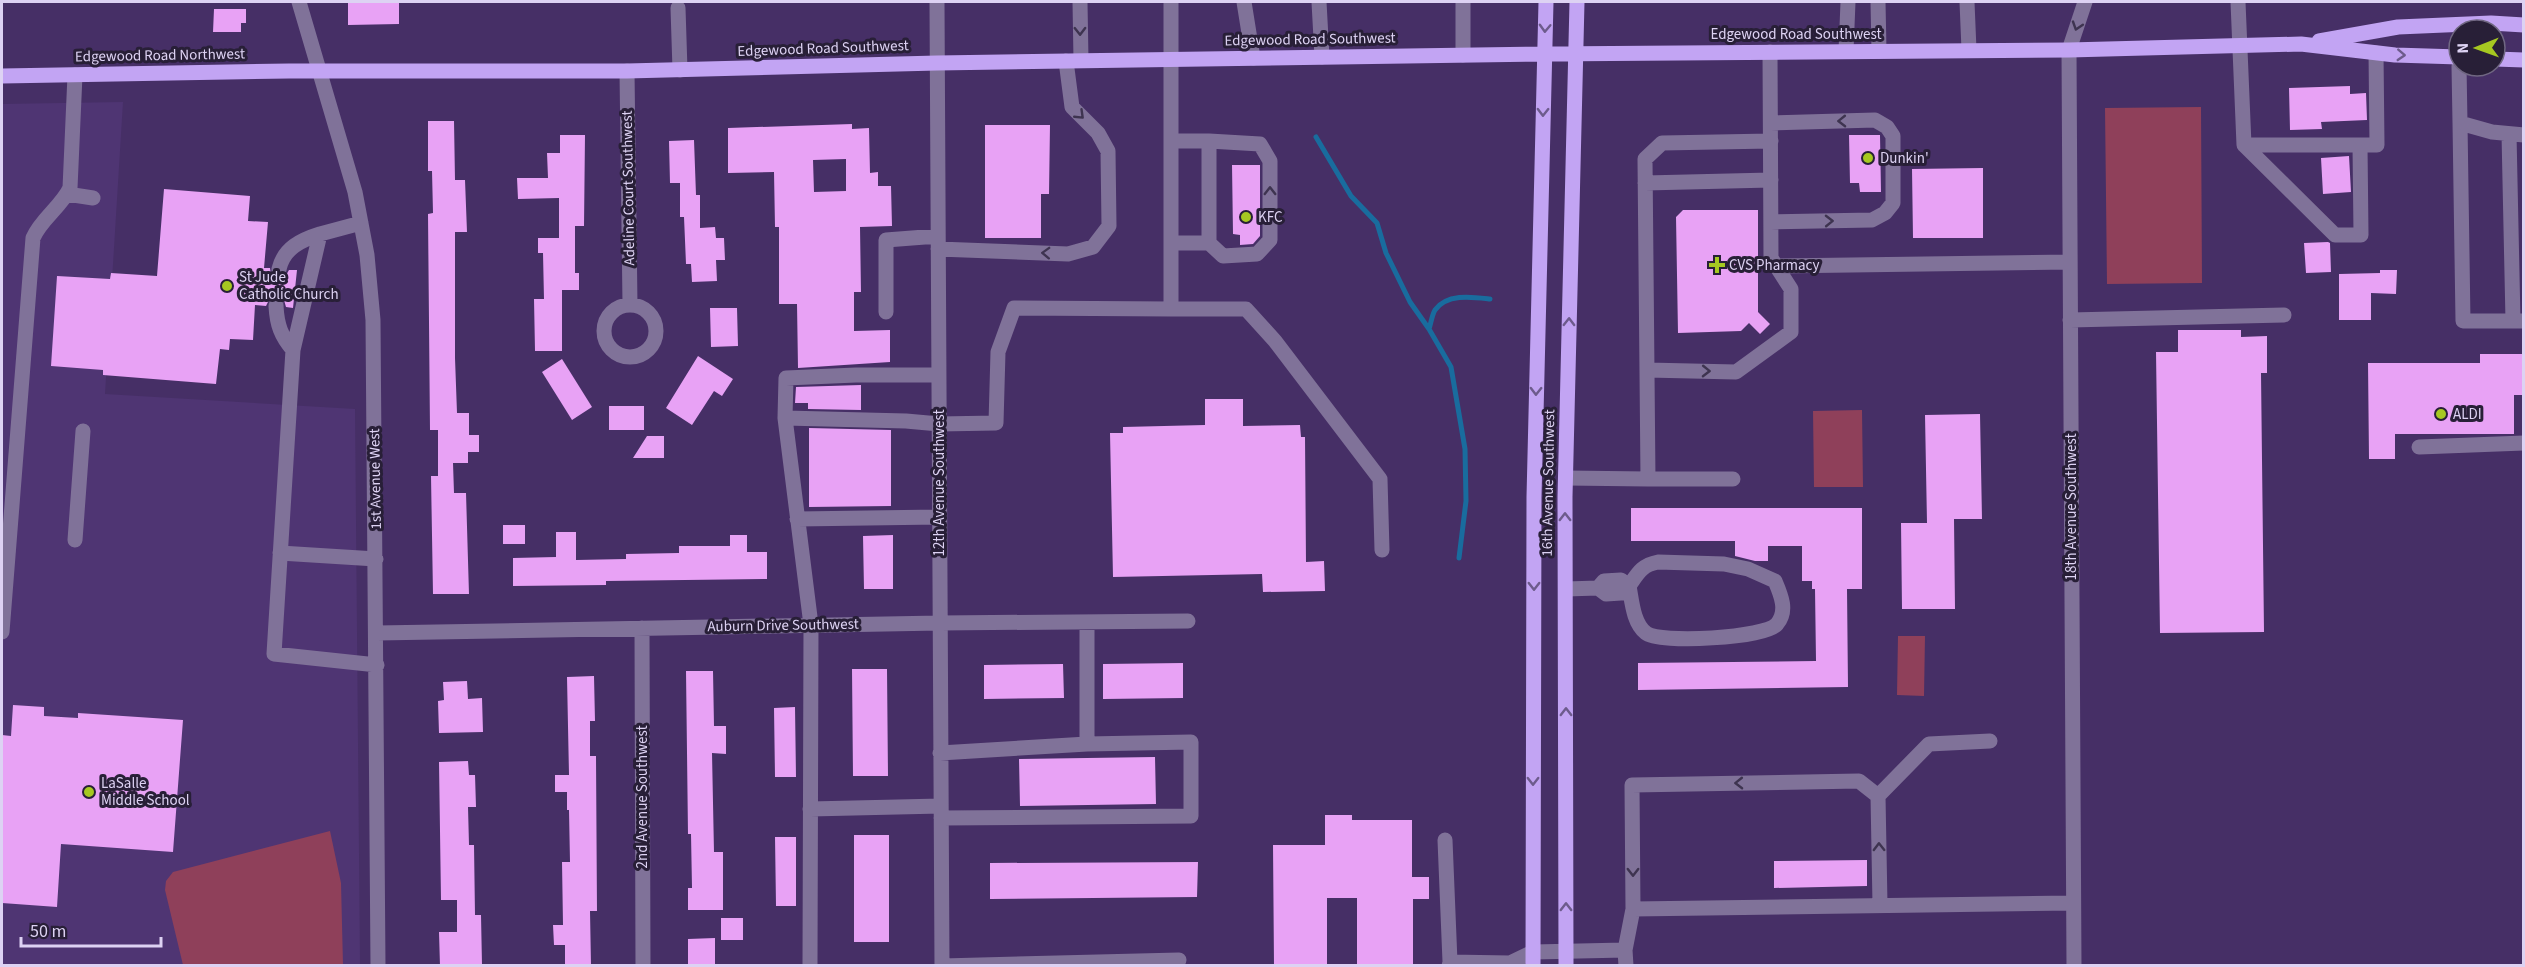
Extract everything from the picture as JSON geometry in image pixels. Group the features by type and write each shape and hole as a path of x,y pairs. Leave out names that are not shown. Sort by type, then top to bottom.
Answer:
{"main road":[{"name":"16th Avenue Southwest","path":"1533,959 1534,497 1546,2"},
{"name":"16th Avenue Southwest","path":"1566,958 1566,478 1577,2"},
{"name":"Edgewood Road Southwest","path":"319,71 627,71 937,63 1575,53 2069,50 2301,44 2398,27 2491,23 2523,25"},
{"name":"Edgewood Road Southwest","path":"2301,44 2376,53 2447,56"},
{"path":"2507,59 2523,60"},
{"name":"Edgewood Road Northwest","path":"2,76 319,71"}],"street":[{"name":"1st Avenue West","path":"299,2 355,192 367,255 374,320 378,966"},
{"name":"12th Avenue Southwest","path":"936,2 942,966"},
{"path":"886,312 886,240 938,242 1068,254 1093,247 1109,226 1108,152 1098,133 1071,107 1073,61 1080,2"},
{"path":"1171,2 1172,309"},
{"path":"1244,2 1253,58"},
{"path":"1320,2 1322,57"},
{"path":"1463,2 1464,55"},
{"path":"1846,51 1848,2"},
{"path":"1878,2 1879,51"},
{"path":"1967,2 1969,50"},
{"name":"18th Avenue Southwest","path":"2074,966 2069,50 2085,2"},
{"path":"2238,2 2244,146 2335,235 2361,235 2360,145"},
{"path":"678,8 680,70"},
{"path":"1647,370 1736,372 1791,332 1791,289 1771,258 1770,52"},
{"path":"2244,146 2377,145 2376,53"},
{"name":"Adeline Court Southwest","path":"627,71 630,305"},
{"path":"2,632 33,238 36,230 70,188 75,75"},
{"path":"2459,78 2463,321 2518,321 2516,135 2492,132 2460,123"},
{"path":"1771,123 1875,120 1887,127 1893,136 1893,203 1885,213 1872,220 1771,222"},
{"path":"1171,141 1260,144 1270,161 1270,240 1257,254 1223,256 1209,243 1171,243"},
{"path":"1209,141 1209,243"},
{"path":"1648,479 1645,159 1662,143 1771,141"},
{"path":"1645,183 1771,180"},
{"path":"67,194 93,198"},
{"path":"279,269 281,260 287,251 301,240 361,223"},
{"path":"320,234 293,350 274,654 377,664"},
{"path":"1776,266 2070,262"},
{"path":"276,306 277,325 284,340 293,350"},
{"path":"785,418 939,424 996,423 998,352 1014,308 1246,309 1275,341 1380,479 1382,550"},
{"path":"2070,320 2284,315"},
{"path":"810,966 811,625 785,418 786,378 939,375"},
{"path":"75,540 83,431"},
{"path":"2419,447 2523,443"},
{"path":"1566,478 1733,479"},
{"path":"796,519 939,517"},
{"path":"280,553 376,559"},
{"path":"1566,590 1598,588 1606,594 1621,593 1648,564 1724,564 1748,569 1775,581 1781,595 1783,614 1776,626 1769,631 1749,635 1656,638 1647,635 1639,626 1629,586"},
{"name":"Auburn Drive Southwest","path":"377,633 940,622 1188,621"},
{"path":"1087,622 1087,744"},
{"name":"2nd Avenue Southwest","path":"642,628 643,966"},
{"path":"1880,905 1878,795 1929,744 1990,741"},
{"path":"810,809 1191,816 1191,742 1087,744 940,753"},
{"path":"1626,966 1625,950 1633,909 1632,784 1859,781 1878,795"},
{"path":"1445,840 1450,964 1510,963 1625,950"},
{"path":"1633,909 2073,903"},
{"path":"942,966 1179,960"}],"shaded area":[{"path":"123,102 105,394 355,409 360,965 2,966 2,104"},
{"path":"2201,107 2202,283 2107,284 2105,108"},
{"path":"1862,410 1863,487 1814,487 1813,411"},
{"path":"1898,636 1925,636 1924,696 1897,695"},
{"path":"330,831 341,883 343,965 183,965 165,890 166,881 173,872"}],"building":[{"path":"348,2 399,2 399,24 348,25"},
{"path":"214,9 246,9 246,23 241,23 241,32 213,32"},
{"path":"2350,86 2350,94 2366,93 2367,120 2321,122 2322,129 2290,130 2289,88"},
{"path":"428,121 454,121 455,180 465,180 467,232 455,232 457,413 469,413 469,435 479,435 479,452 468,452 468,463 453,463 454,493 466,493 469,594 433,594 431,476 438,476 438,430 430,430 428,214 433,213 432,171 428,171"},
{"path":"852,124 852,129 869,128 870,173 878,172 878,186 891,186 892,226 860,227 861,292 854,292 854,331 890,330 890,362 798,368 797,304 779,304 779,227 775,227 774,172 728,173 728,128","holes":["846,159 846,191 814,192 813,160"]},
{"path":"985,125 1050,125 1049,194 1041,194 1041,238 985,238"},
{"path":"560,135 585,135 584,226 575,226 575,273 579,273 579,290 562,290 562,351 535,351 534,299 544,299 543,253 538,253 538,238 559,238 559,198 518,199 517,178 548,178 547,153 560,153"},
{"name":"Dunkin'","path":"1849,135 1880,135 1881,192 1860,192 1859,183 1850,183"},
{"path":"694,140 696,195 700,195 700,228 715,227 716,238 724,238 725,260 716,260 717,281 692,282 691,264 686,264 684,217 680,217 680,183 670,183 669,141"},
{"path":"2349,156 2351,192 2323,194 2321,158"},
{"name":"KFC","path":"1232,165 1260,165 1260,236 1253,244 1240,245 1240,235 1233,234"},
{"path":"1983,168 1983,238 1913,238 1912,169"},
{"name":"St Jude Catholic Church","path":"164,189 250,196 248,221 268,222 264,268 270,268 271,275 277,278 285,277 289,270 297,270 293,308 286,307 284,300 276,296 270,298 266,306 255,305 253,340 230,339 229,350 220,349 216,384 103,375 103,370 51,366 57,276 110,279 111,273 157,276"},
{"name":"CVS Pharmacy","path":"1683,210 1758,210 1758,312 1770,324 1760,334 1749,323 1741,331 1678,333 1676,217"},
{"path":"2304,243 2330,243 2331,272 2306,273"},
{"path":"2380,270 2397,270 2396,294 2371,293 2371,320 2339,320 2339,274 2380,273"},
{"path":"710,308 737,308 738,346 711,347"},
{"path":"2178,330 2241,330 2241,337 2267,336 2267,373 2261,373 2264,632 2160,633 2156,352 2178,352"},
{"name":"ALDI","path":"2480,354 2523,354 2523,395 2514,395 2514,434 2395,434 2395,459 2369,459 2368,363 2480,363"},
{"path":"698,356 733,379 722,396 714,391 692,425 666,408"},
{"path":"562,359 592,407 572,420 542,372"},
{"path":"861,385 861,410 808,409 808,403 795,403 796,387"},
{"path":"1205,399 1243,399 1243,426 1300,425 1301,437 1305,437 1306,562 1324,561 1325,591 1263,592 1262,574 1113,577 1110,433 1123,433 1123,427 1205,425"},
{"path":"609,406 644,406 644,430 609,430"},
{"path":"1980,414 1982,519 1954,519 1955,609 1902,609 1901,523 1927,523 1925,415"},
{"path":"809,428 891,430 891,506 809,507"},
{"path":"647,436 664,436 664,458 633,458"},
{"path":"1631,508 1862,508 1862,589 1847,589 1848,687 1638,690 1638,663 1816,661 1815,589 1812,589 1812,581 1802,581 1802,546 1768,546 1768,561 1755,561 1735,556 1735,541 1631,541"},
{"path":"503,525 525,525 525,544 503,544"},
{"path":"556,532 576,532 576,560 626,559 626,554 679,553 679,546 730,546 730,535 747,535 747,552 767,552 767,579 606,581 606,585 513,586 513,558 556,557"},
{"path":"893,535 893,589 864,589 863,536"},
{"path":"1183,663 1183,698 1103,699 1103,664"},
{"path":"1063,664 1064,698 984,699 984,665"},
{"path":"852,669 887,669 888,776 853,776"},
{"path":"686,671 713,671 714,726 726,726 726,754 712,753 714,852 723,852 723,910 688,910 688,888 692,888 691,834 688,834"},
{"path":"594,676 595,721 590,721 590,756 596,756 597,911 590,911 591,966 565,966 565,945 554,945 553,925 563,925 562,862 570,862 569,810 567,810 567,792 555,792 555,775 569,775 567,677"},
{"path":"467,681 468,699 482,698 483,732 439,733 438,701 444,700 443,682"},
{"name":"LaSalle Middle School","path":"13,705 44,707 44,716 78,718 78,713 183,720 173,852 61,844 57,907 2,903 2,735 11,736"},
{"path":"795,707 796,777 775,777 774,708"},
{"path":"1155,757 1156,804 1020,806 1019,759"},
{"path":"468,761 469,775 475,775 476,807 468,807 469,845 474,845 475,915 481,915 482,965 440,966 439,932 457,932 457,900 441,900 439,762"},
{"path":"1325,815 1352,815 1352,820 1412,820 1412,877 1429,877 1429,899 1413,899 1413,966 1357,966 1357,898 1327,898 1327,966 1274,966 1273,845 1325,845"},
{"path":"854,835 889,835 889,942 854,942"},
{"path":"775,837 796,837 796,906 776,906"},
{"path":"1867,860 1867,886 1774,888 1774,861"},
{"path":"1198,862 1197,897 990,899 990,863"},
{"path":"721,918 743,918 743,940 721,940"},
{"path":"715,938 715,966 688,966 688,939"}],"waterway":[{"path":"1316,137 1351,196 1377,223 1386,253 1410,302 1451,367 1465,449 1466,501 1459,558"},
{"path":"1429,329 1435,310 1446,301 1461,297 1490,299"}],"tunnel":[{"path":"276,306 279,269"}],"place":[{"name":"Dunkin'","path":"1868,158"},
{"name":"KFC","path":"1246,217"},
{"name":"CVS Pharmacy","path":"1717,265"},
{"name":"St Jude Catholic Church","path":"227,286"},
{"name":"ALDI","path":"2441,414"},
{"name":"LaSalle Middle School","path":"89,792"}]}
